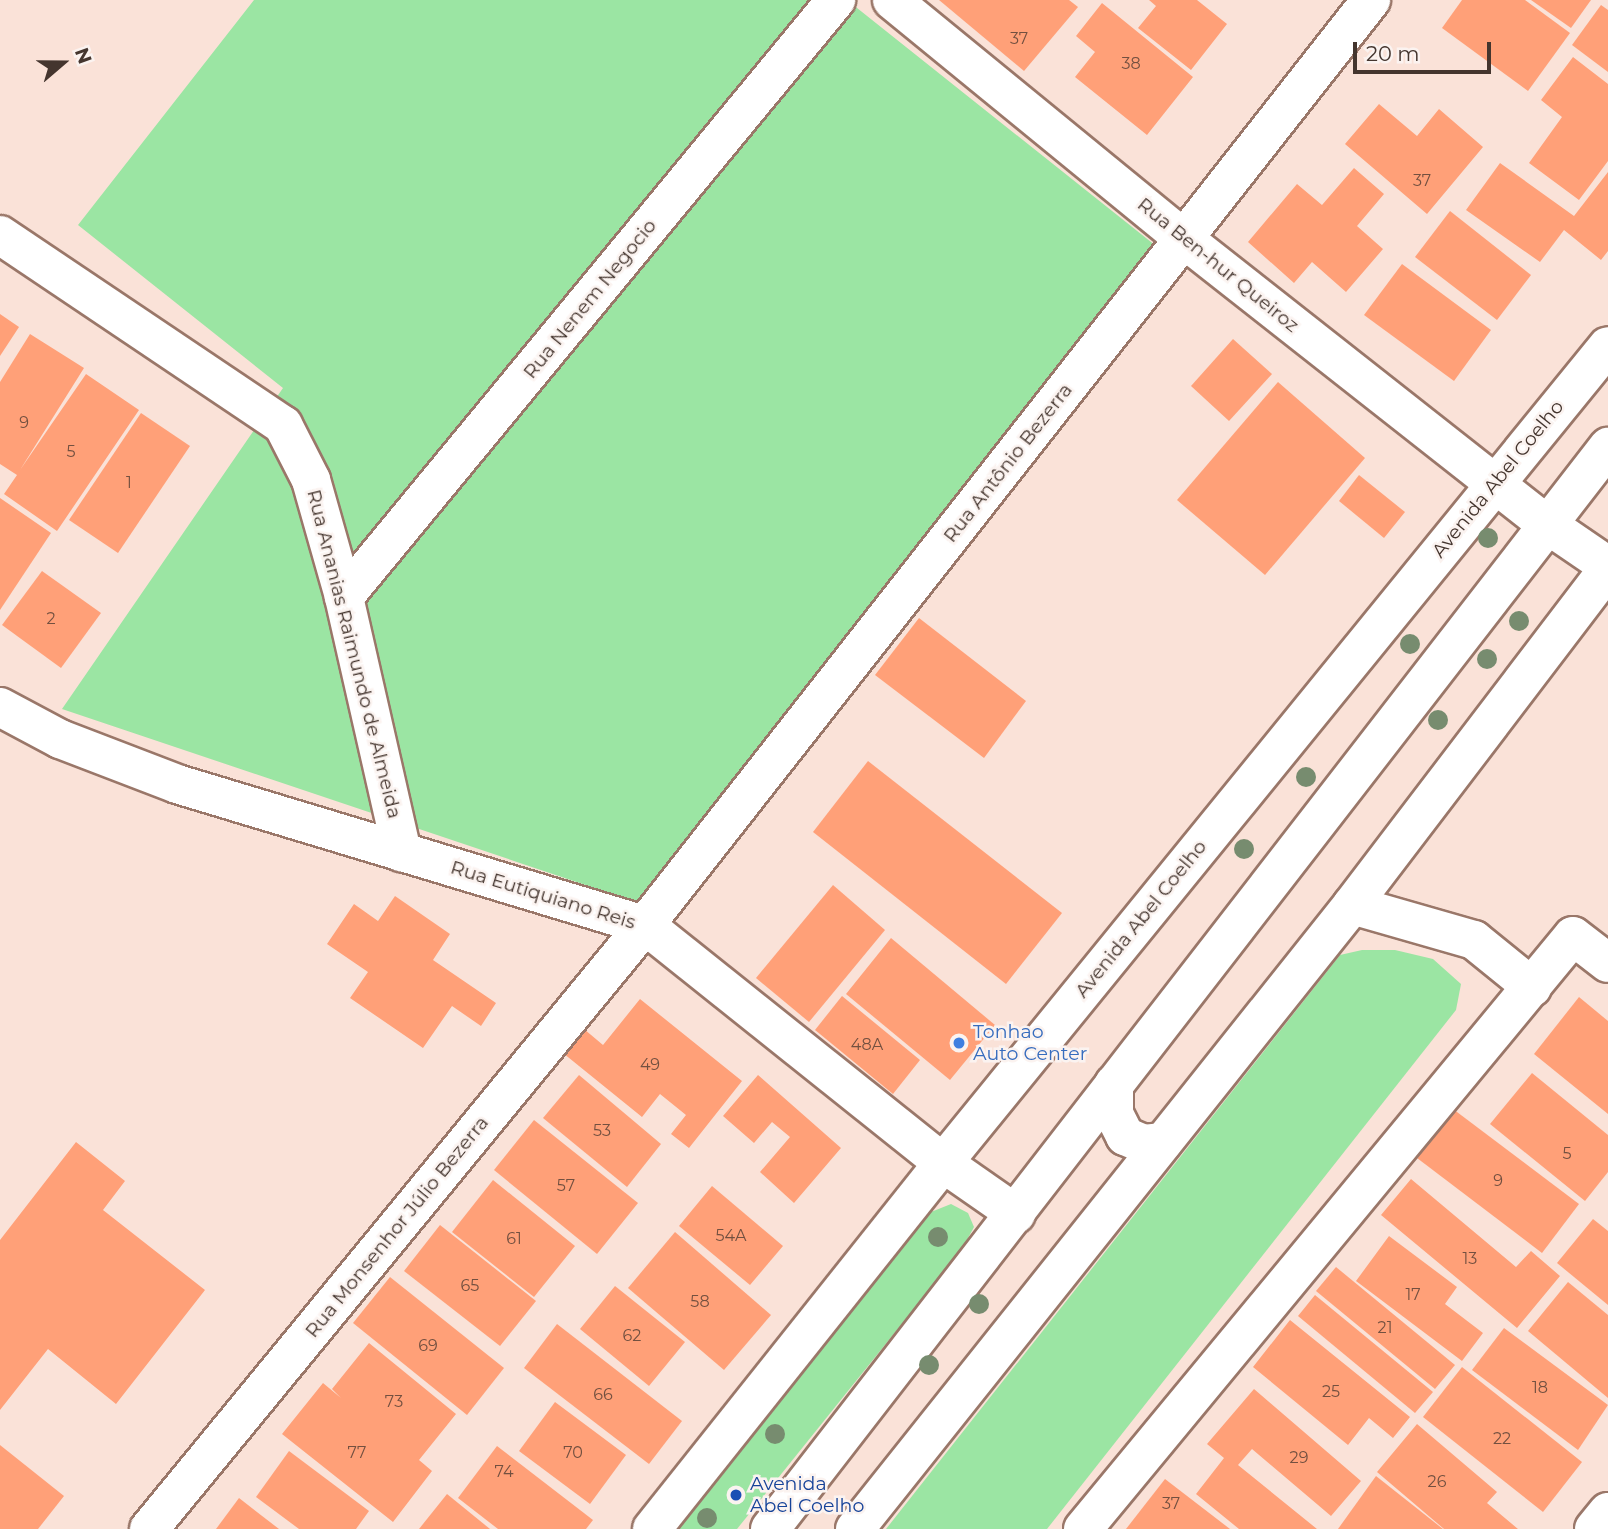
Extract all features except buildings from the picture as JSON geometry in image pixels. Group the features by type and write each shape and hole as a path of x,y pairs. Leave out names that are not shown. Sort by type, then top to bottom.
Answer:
{"street":[{"name":"Rua Nenem Negocio","path":"344,597 836,0"},
{"name":"Rua Ben-hur Queiroz","path":"891,0 1184,239 1548,525 1608,567"},
{"name":"Rua Antônio Bezerra","path":"645,925 1371,0"},
{"name":"Rua Ananias Raimundo de Almeida","path":"0,235 284,425 311,480 344,597 402,853"},
{"name":"Avenida Abel Coelho","path":"652,1529 943,1163 1608,346"},
{"path":"770,1529 1608,447"},
{"path":"855,1529 1352,905 1608,567"},
{"name":"Rua Eutiquiano Reis","path":"0,707 60,739 177,783 645,925 943,1163 1016,1214"},
{"path":"1352,905 1475,940 1532,987"},
{"name":"Rua Monsenhor Júlio Bezerra","path":"149,1529 645,925"},
{"path":"1083,1529 1573,936 1608,963"},
{"path":"1114,1084 1114,1114 1125,1136 1144,1144 1163,1142"},
{"path":"1069,1143 1106,1152 1119,1170 1122,1194"},
{"path":"1594,1529 1608,1511"}],"green space":[{"path":"254,0 847,0 1156,246 642,904 62,709 283,388 78,225"},
{"path":"1362,950 1395,950 1433,959 1461,984 1456,1010 1047,1529 886,1529 1340,955"},
{"path":"951,1204 968,1213 974,1227 962,1249 737,1529 676,1529 931,1212"}],"place":[{"name":"Tonhao Auto Center","path":"959,1043"},
{"name":"Avenida Abel Coelho","path":"736,1495"}]}
